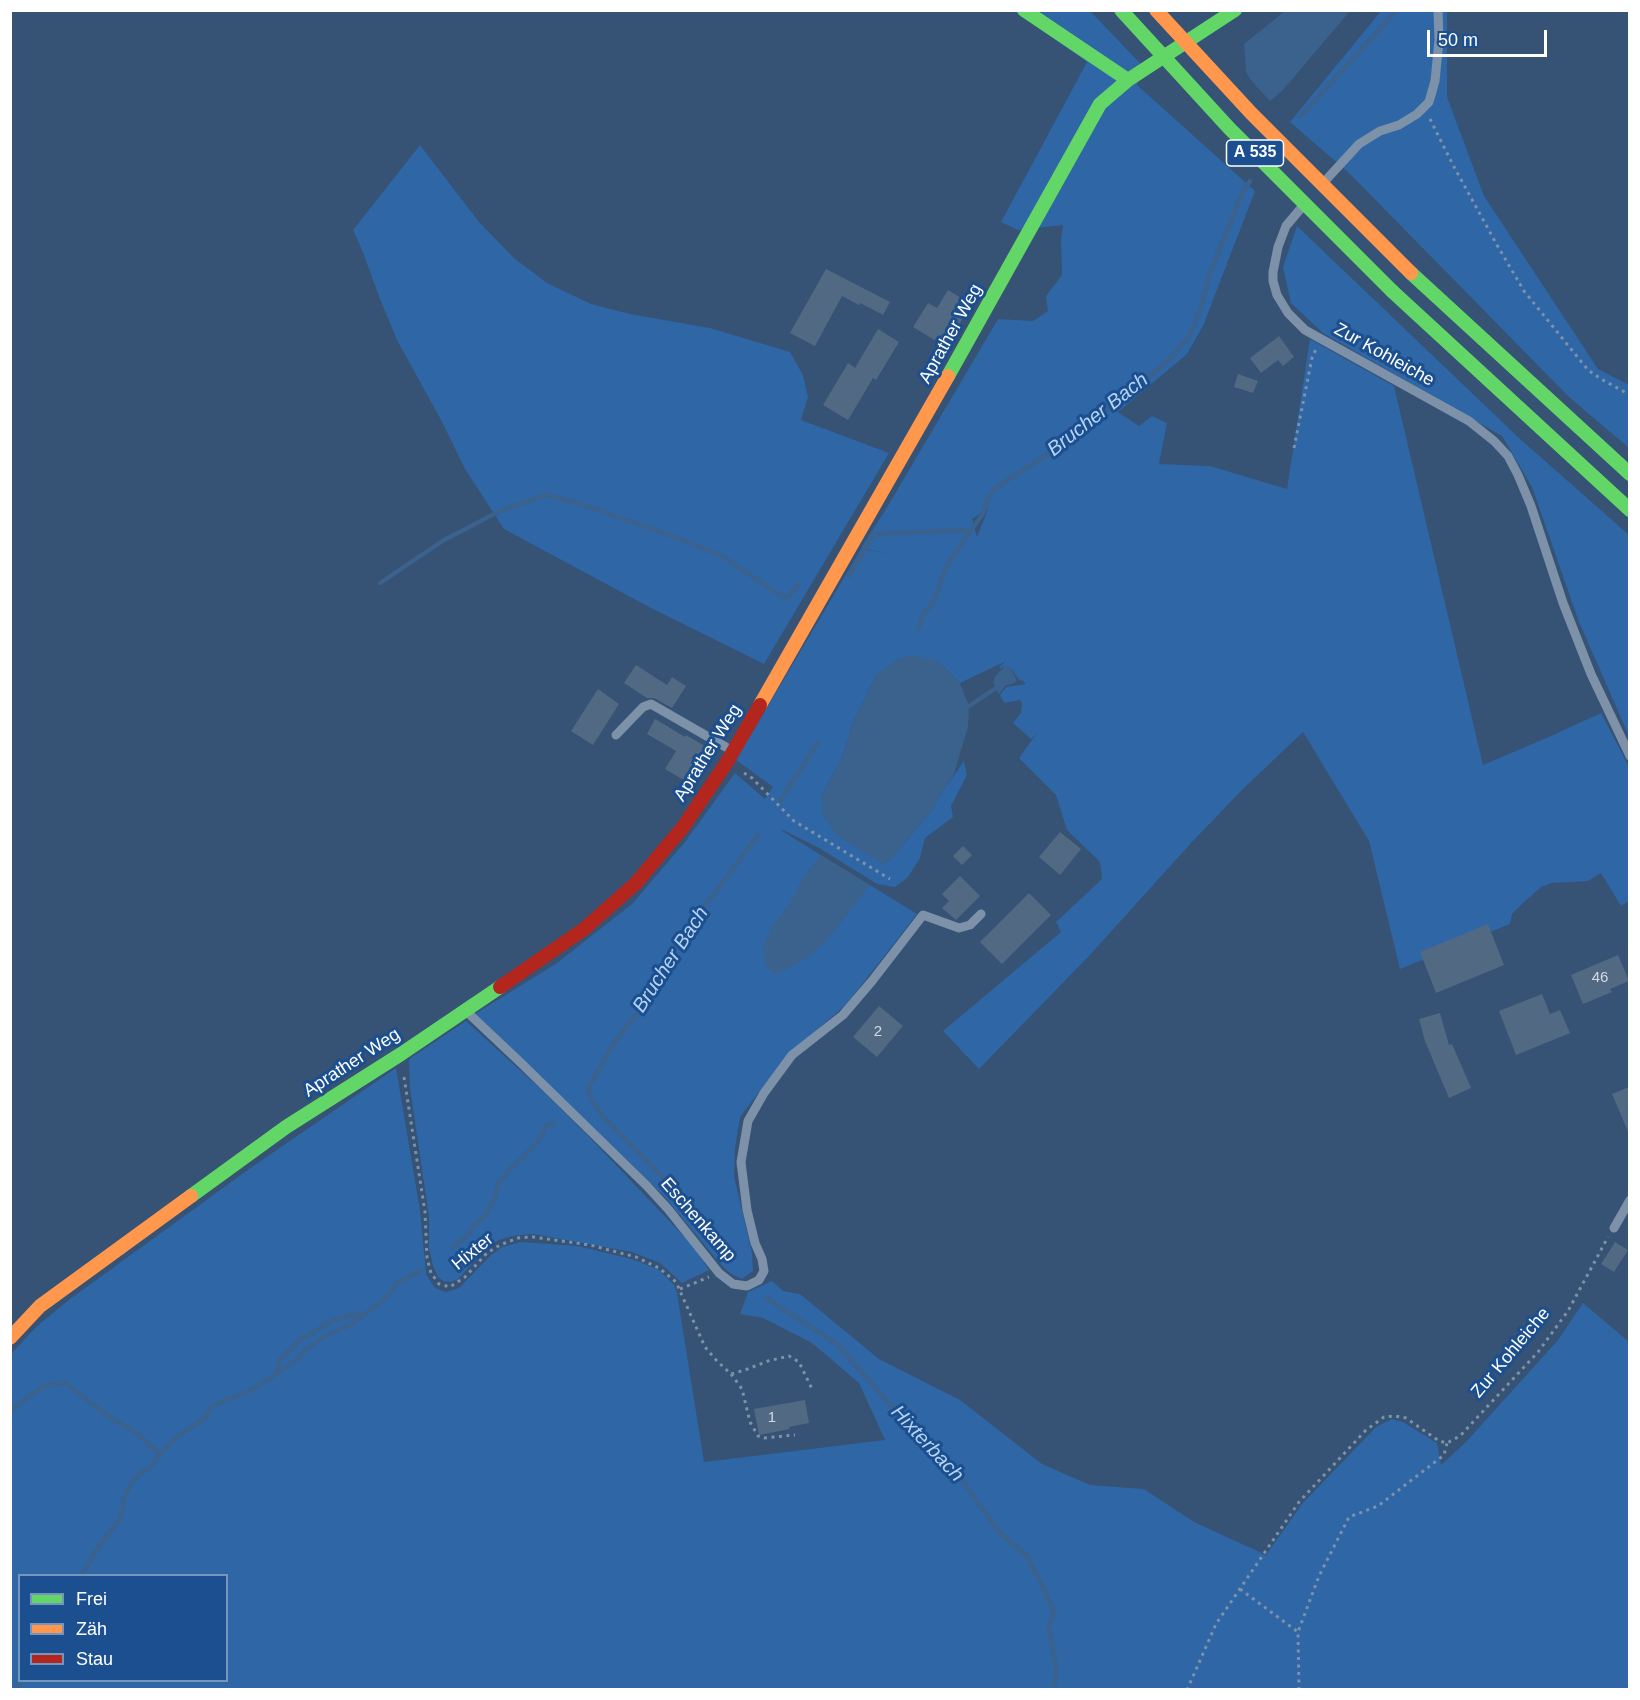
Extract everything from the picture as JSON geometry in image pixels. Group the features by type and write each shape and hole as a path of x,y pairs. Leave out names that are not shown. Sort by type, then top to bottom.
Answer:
{"main road":[{"path":"1024,10 1128,80"},
{"name":"A 535","path":"1121,10 1230,128 1392,291 1629,510"},
{"name":"A 535","path":"1156,10 1251,113 1411,273 1629,474"},
{"name":"Aprather Weg","path":"10,1338 40,1306 129,1240 286,1127 401,1054 584,929 636,883 683,827 730,756 935,399 1100,104 1128,80 1235,10"}],"lane":[{"path":"1429,102 1435,81 1439,40 1438,10"},
{"name":"Zur Kohleiche","path":"1429,102 1418,114 1380,131 1359,144 1286,226 1278,247 1273,272 1277,295 1288,313 1305,330 1469,421 1494,441 1508,456 1531,506 1563,603 1591,674 1629,756"},
{"path":"616,735 643,707 651,704 730,756"},
{"name":"Eschenkamp","path":"465,1011 654,1193 694,1239 719,1273 733,1284 747,1286 759,1280 764,1271 747,1210 741,1162 748,1121 764,1093 792,1055 843,1015 923,915 959,928 970,925 981,914"},
{"path":"1614,1228 1629,1200"}],"path":[{"path":"1429,102 1428,116 1445,150 1524,291 1588,370 1629,395"},
{"path":"1294,448 1312,358 1320,339"},
{"path":"730,756 794,821 890,879"},
{"name":"Hixter","path":"401,1054 424,1212 427,1258 431,1273 439,1284 450,1287 465,1277 487,1253 518,1238 533,1237 590,1245 636,1257 658,1268 676,1282 705,1347 742,1389 750,1422 758,1436 764,1438 795,1435"},
{"name":"Zur Kohleiche","path":"1298,1632 1319,1576 1349,1517 1378,1506 1444,1455 1447,1443 1460,1436 1538,1352 1568,1311 1614,1228"},
{"path":"680,1289 719,1273"},
{"path":"731,1374 789,1356 799,1362 812,1389"},
{"path":"1187,1689 1216,1624 1299,1502 1366,1430 1384,1417 1395,1416 1406,1418 1439,1441 1447,1443"},
{"path":"1240,1589 1298,1632 1299,1689"}],"shaded area":[{"path":"1014,11 1090,11 1140,63 1137,85 1255,191 1203,326 1187,354 1118,412 1139,426 1152,416 1167,423 1159,464 1210,466 1287,489 1310,339 1394,386 1483,765 1601,713 1629,767 1629,901 1621,906 1601,873 1588,881 1552,883 1541,887 1523,903 1512,914 1510,924 1400,969 1369,841 1303,732 1192,842 1089,956 979,1069 943,1031 1061,932 1056,922 1102,879 1100,862 1067,830 1056,795 1019,758 1037,733 1031,739 1013,723 1021,713 1020,700 1004,703 1000,695 1006,687 1026,684 1019,680 1009,666 1000,669 999,667 1006,661 960,683 938,661 877,674 852,725 842,758 821,796 882,864 890,860 932,810 964,761 967,775 951,806 953,817 925,838 920,858 908,877 895,887 877,884 819,848 781,829 917,914 846,1005 786,1056 740,1117 735,1148 734,1176 752,1253 753,1271 742,1279 731,1274 722,1266 664,1196 475,1014 557,963 632,904 685,842 735,773 765,799 773,787 736,760 861,549 886,553 861,548 998,319 1033,321 1048,311 1046,296 1062,275 1063,225 1018,230 1001,222 1087,62","holes":["988,509 977,537 972,519"]},
{"path":"1285,11 1350,11 1283,90 1269,102 1252,83 1246,72 1244,44"},
{"path":"1381,11 1447,11 1447,97 1484,196 1598,369 1629,385 1629,448 1569,397 1349,173 1290,122"},
{"path":"420,145 479,222 514,258 547,283 591,304 630,314 710,328 790,352 803,375 808,397 801,420 889,453 764,664 649,607 504,529 465,469 397,340 353,230"},
{"path":"1297,226 1519,438 1629,535 1629,736 1579,622 1532,487 1502,436 1323,333 1291,303 1283,267"},
{"path":"914,655 938,661 960,683 969,706 968,727 954,774 932,810 890,860 882,864 837,835 823,815 821,796 842,758 852,725 877,674 898,659"},
{"path":"1005,666 1009,666 1017,680 1005,686 998,694 993,682"},
{"path":"821,855 869,885 823,944 809,957 775,975 765,965 763,949 771,928 790,903 803,878"},
{"path":"466,1021 544,1092 598,1146 694,1247 709,1270 682,1283 660,1263 632,1252 533,1234 499,1240 483,1252 458,1279 451,1282 443,1281 438,1277 429,1248 429,1217 410,1088 409,1059"},
{"path":"396,1068 420,1210 426,1274 435,1288 446,1292 459,1288 491,1255 502,1247 521,1242 578,1246 635,1260 659,1270 674,1285 677,1293 704,1462 885,1440 859,1383 812,1343 763,1318 740,1314 748,1292 772,1281 783,1291 800,1294 879,1359 960,1400 1042,1464 1090,1485 1144,1489 1194,1522 1266,1555 1302,1504 1376,1427 1392,1419 1403,1422 1437,1443 1441,1465 1466,1442 1558,1340 1583,1303 1629,1342 1629,1689 11,1689 10,1355 36,1327 70,1299 249,1169"}],"pier":[{"path":"1243,72 1272,103 1261,104"}],"building":[{"path":"826,269 890,302 883,315 842,296 815,346 790,333"},
{"path":"948,290 971,304 946,347 913,327 928,303 937,308"},
{"path":"878,329 899,342 876,380 873,378 848,420 823,405 848,363 855,368"},
{"path":"1279,336 1294,357 1283,366 1278,360 1261,373 1250,358"},
{"path":"1238,374 1258,381 1253,393 1234,387"},
{"path":"636,665 667,685 672,677 686,686 672,708 654,698 647,698 624,683"},
{"path":"598,689 619,704 593,745 571,731"},
{"path":"655,719 708,748 687,782 665,769 676,751 647,734"},
{"path":"1060,832 1081,849 1060,875 1039,857"},
{"path":"963,846 972,855 962,865 953,856"},
{"path":"960,876 980,896 956,920 942,908 949,901 942,894"},
{"path":"1029,893 1051,915 1002,964 980,942"},
{"path":"1488,924 1504,965 1436,993 1420,952"},
{"path":"1618,955 1629,981 1610,989 1612,992 1583,1004 1571,975"},
{"path":"1542,994 1550,1014 1560,1010 1570,1033 1516,1055 1499,1011"},
{"path":"879,1006 903,1026 877,1057 853,1037"},
{"path":"1440,1013 1449,1045 1452,1044 1471,1088 1449,1098 1425,1041 1419,1019"},
{"path":"1629,1087 1629,1134 1612,1094"},
{"path":"1615,1242 1628,1250 1614,1272 1601,1264"},
{"path":"805,1400 809,1423 759,1435 754,1409"}],"waterway":[{"name":"Brucher Bach","path":"1300,117 1397,10"},
{"name":"Brucher Bach","path":"918,629 924,613 937,593 947,565 984,512 989,495 998,486 1085,431 1092,423 1093,415 1110,409 1125,398 1174,355 1181,344 1187,341 1200,310 1211,269 1234,212 1250,181"},
{"path":"380,583 444,540 502,510 547,495 581,504 722,556 786,599 798,585"},
{"path":"849,576 874,534 971,530"},
{"path":"969,706 996,688"},
{"name":"Brucher Bach","path":"780,801 818,742"},
{"name":"Brucher Bach","path":"732,1259 703,1217 603,1117 591,1099 588,1088 616,1040 656,989 671,951 758,835"},
{"name":"Brucher Bach","path":"453,1247 485,1216 496,1196 498,1182 537,1143 546,1126 554,1123"},
{"name":"Brucher Bach","path":"82,1574 101,1543 120,1520 124,1497 131,1483 139,1474 150,1468 179,1435 204,1419 212,1406 258,1386 298,1359 304,1351 323,1337 350,1325 373,1308 386,1298 398,1282 420,1271"},
{"name":"Hixterbach","path":"766,1298 837,1344 900,1416 953,1468 1000,1533 1027,1556 1054,1611 1049,1628 1056,1667 1054,1690"},
{"name":"Brucher Bach","path":"278,1372 280,1359 301,1339 334,1320 351,1315 361,1315"},
{"path":"10,1411 43,1386 65,1383 109,1417 135,1432 160,1454"},
{"name":"Brucher Bach","path":"15,1690 21,1682"}],"traffic: fast":[{"path":"1024,10 1128,80"},
{"path":"1121,10 1229,128 1392,291"},
{"path":"948,376 1100,104 1128,80 1235,10"},
{"path":"1411,273 1630,474"},
{"path":"1392,291 1630,510"},
{"path":"191,1196 286,1127 401,1054 500,987"}],"traffic: slow":[{"path":"1156,10 1251,113 1411,273"},
{"path":"760,705 948,376"},
{"path":"10,1338 40,1306 191,1196"}],"traffic: jam":[{"path":"500,987 584,929 636,883 683,827 727,762 760,705"}]}
